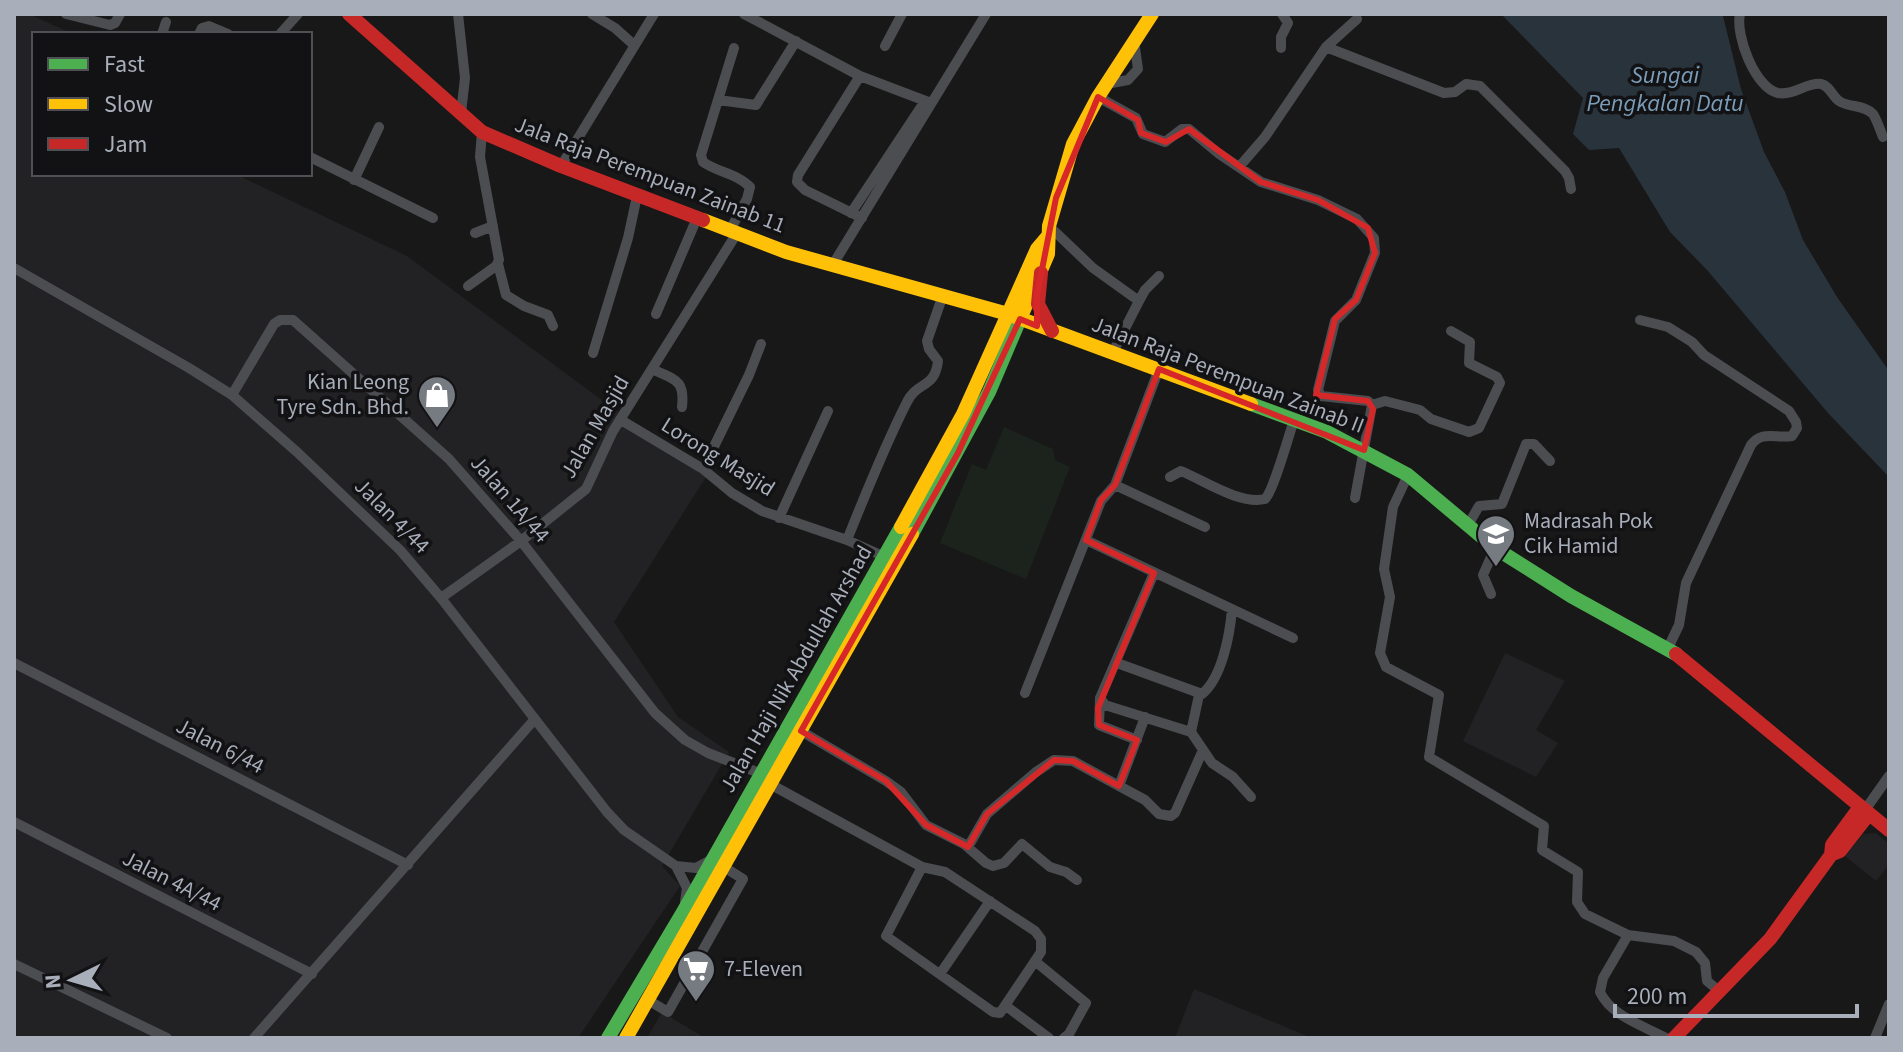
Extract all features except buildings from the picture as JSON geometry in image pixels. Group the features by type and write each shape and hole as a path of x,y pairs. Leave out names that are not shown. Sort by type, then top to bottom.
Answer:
{"main road":[{"name":"Jala Raja Perempuan Zainab 11","path":"349,14 482,132 637,196 832,266 1014,316"},
{"path":"1014,316 1034,273 1048,254 1049,231 1069,156 1102,91 1152,14"},
{"path":"975,304 1002,300 1034,273"},
{"path":"1034,273 1040,316 1052,332"},
{"name":"Jalan Raja Perempuan Zainab II","path":"1014,316 1294,420 1364,450 1408,475 1495,548 1571,596 1668,648 1889,830"},
{"name":"Jalan Haji Nik Abdullah Arshad","path":"626,1038 683,940 718,863 1014,316"},
{"name":"Jalan Haji Nik Abdullah Arshad","path":"766,779 801,731 964,443 989,392 1014,316"},
{"path":"1674,1038 1770,939 1831,855 1840,851 1865,810"},
{"name":"Jalan Haji Nik Abdullah Arshad","path":"608,1038 683,912 718,863"}],"street":[{"path":"66,14 110,25 120,14"},
{"path":"282,32 298,14"},
{"path":"458,14 464,69 461,113"},
{"path":"592,14 634,45"},
{"path":"561,166 654,14"},
{"path":"744,14 860,76 928,102"},
{"path":"885,46 902,14"},
{"path":"851,213 986,14"},
{"path":"1281,48 1281,37 1288,26 1282,14"},
{"path":"1239,167 1265,137 1326,47 1357,19"},
{"path":"1740,20 1743,48 1763,81 1774,92 1783,94 1821,84 1837,100 1849,106 1863,107 1873,114 1883,137"},
{"path":"163,32 166,22"},
{"path":"200,32 209,26 223,32"},
{"path":"734,48 718,100 756,105 796,41"},
{"path":"1326,47 1444,93 1455,92 1466,84 1480,86 1565,171 1571,189"},
{"path":"860,76 798,175 798,185 862,218"},
{"path":"1102,91 1136,118 1143,134 1165,142 1182,129 1189,129 1239,167 1274,188 1318,200 1357,219 1374,238 1375,253 1356,300 1335,321 1318,390 1321,396 1368,401 1372,405"},
{"name":"Jalan Masjid","path":"441,598 521,541 586,489 621,420 734,232 751,190 749,185 703,162 701,155 718,100"},
{"path":"832,266 928,102"},
{"path":"354,180 379,127"},
{"path":"482,132 480,156 506,295 548,315 553,326"},
{"path":"312,158 433,218"},
{"path":"593,353 628,238 637,196"},
{"path":"656,314 697,218"},
{"path":"475,233 493,226"},
{"path":"1049,231 1139,301"},
{"path":"468,286 498,264"},
{"name":"Jalan 4/44","path":"14,268 232,395 297,452 400,550 441,598 607,812 624,830 676,866"},
{"path":"1113,352 1145,290 1159,276"},
{"path":"847,540 882,452 908,399 915,389 931,383 934,378 938,361 927,346 927,341 943,295"},
{"name":"Jalan 1A/44","path":"232,395 274,324 280,320 293,320 449,459 521,541 655,713 685,740 766,779 922,867 945,872 1035,931 1041,939 1041,952 1036,962"},
{"path":"1640,320 1668,327 1692,342 1704,355 1789,411 1797,428 1792,436 1765,435 1756,438 1751,445 1686,583 1679,625 1668,648"},
{"path":"1372,405 1385,401 1420,410 1431,419 1469,432 1479,428 1500,383 1497,377 1469,363 1470,342 1451,331"},
{"path":"703,469 761,344"},
{"path":"652,369 679,382 683,391 682,407"},
{"path":"1025,693 1101,501 1115,485 1159,369"},
{"path":"1355,498 1372,405"},
{"path":"779,518 828,411"},
{"name":"Lorong Masjid","path":"621,420 703,469 732,493 779,518 847,540 885,557"},
{"path":"1170,477 1181,471 1236,498 1265,499 1273,488 1294,420"},
{"path":"1468,525 1479,506 1502,504 1526,444 1534,444 1550,461"},
{"path":"1408,475 1393,507 1384,569 1390,597 1381,658 1390,669 1439,695 1429,757 1544,826 1543,853 1576,870 1580,876 1577,902 1580,909 1628,935 1674,941 1696,952 1705,963 1707,981 1718,990"},
{"path":"1115,485 1205,527"},
{"path":"1086,540 1293,638"},
{"path":"1491,594 1483,575 1495,548"},
{"path":"1137,740 1099,725 1100,698 1154,573"},
{"path":"1191,732 1199,695 1208,689 1227,645 1232,609"},
{"name":"Jalan 6/44","path":"14,663 408,865"},
{"path":"1117,663 1199,695"},
{"path":"1100,698 1105,705 1191,732 1212,763 1235,778 1251,797"},
{"path":"1119,786 1145,717"},
{"path":"254,1038 534,720"},
{"path":"801,731 886,781 901,792 926,825 968,847 986,863 993,866 1004,863 1018,846 1027,845 1050,867 1066,872 1077,880"},
{"path":"968,847 986,815 1054,760 1073,761 1145,800 1159,814 1171,816 1203,750"},
{"path":"1865,810 1889,776"},
{"name":"Jalan 4A/44","path":"14,822 312,974"},
{"path":"648,1000 668,1012 743,879 718,863 696,868 676,866"},
{"path":"676,866 687,888 683,912"},
{"path":"922,867 886,936 993,1012 1000,1013 1036,962 1086,1003 1064,1038"},
{"path":"940,974 990,901"},
{"path":"1628,935 1603,978 1600,992 1619,1013 1666,1038"},
{"path":"683,940 701,951"},
{"path":"14,964 167,1038"},
{"path":"1875,1038 1889,1004"},
{"path":"1006,1006 1049,1038"}],"highlighted area":[{"path":"1098,97 1138,120 1141,133 1166,142 1189,129 1261,182 1318,200 1368,228 1375,253 1356,300 1335,319 1316,395 1368,401 1373,409 1364,450 1159,369 1115,485 1101,500 1086,540 1154,573 1098,708 1099,725 1137,740 1119,786 1073,761 1054,760 987,814 968,847 926,825 886,781 801,731 958,453 1020,319 1037,326 1037,295 1056,198"}],"shaded area":[{"path":"14,14 29,14 69,32 32,32 32,176 239,176 407,256 706,477 614,622 678,717 729,752 662,866 680,886 578,1038 14,1038"},
{"path":"1004,427 1053,449 1055,460 1070,467 1026,579 940,543 972,464 986,470"},
{"path":"1505,653 1565,681 1536,730 1558,743 1536,777 1463,741"},
{"path":"1876,833 1889,844 1889,865 1876,881 1845,856 1863,834"},
{"path":"1194,989 1312,1038 1175,1038"},
{"path":"662,1012 705,1038 647,1038"}],"water":[{"name":"Sungai Pengkalan Datu","path":"1501,14 1723,16 1741,89 1764,152 1785,192 1803,240 1837,297 1889,371 1889,477 1828,413 1707,270 1670,232 1619,148 1589,150 1573,134 1583,98"}],"traffic: fast":[{"path":"912,534 989,392 1020,319"},
{"path":"1251,404 1327,432 1408,475 1495,548 1571,596 1676,654"},
{"path":"608,1038 901,527"}],"traffic: slow":[{"path":"1020,319 1048,254 1049,226 1073,144 1098,97 1152,14"},
{"path":"703,220 786,252 1008,314 1037,249 1048,236"},
{"path":"901,527 963,414 1008,314 1251,404"},
{"path":"626,1038 912,534"}],"traffic: jam":[{"path":"349,14 482,132 703,220"},
{"path":"1041,273 1038,304 1052,331"},
{"path":"1676,654 1889,830"},
{"path":"1674,1038 1770,939 1831,855 1832,845 1860,807"},
{"path":"1835,853 1840,851 1869,814"}],"place":[{"name":"Kian Leong Tyre Sdn. Bhd.","path":"437,429"},
{"name":"Madrasah Pok Cik Hamid","path":"1496,568"},
{"name":"7-Eleven","path":"696,1003"}]}
